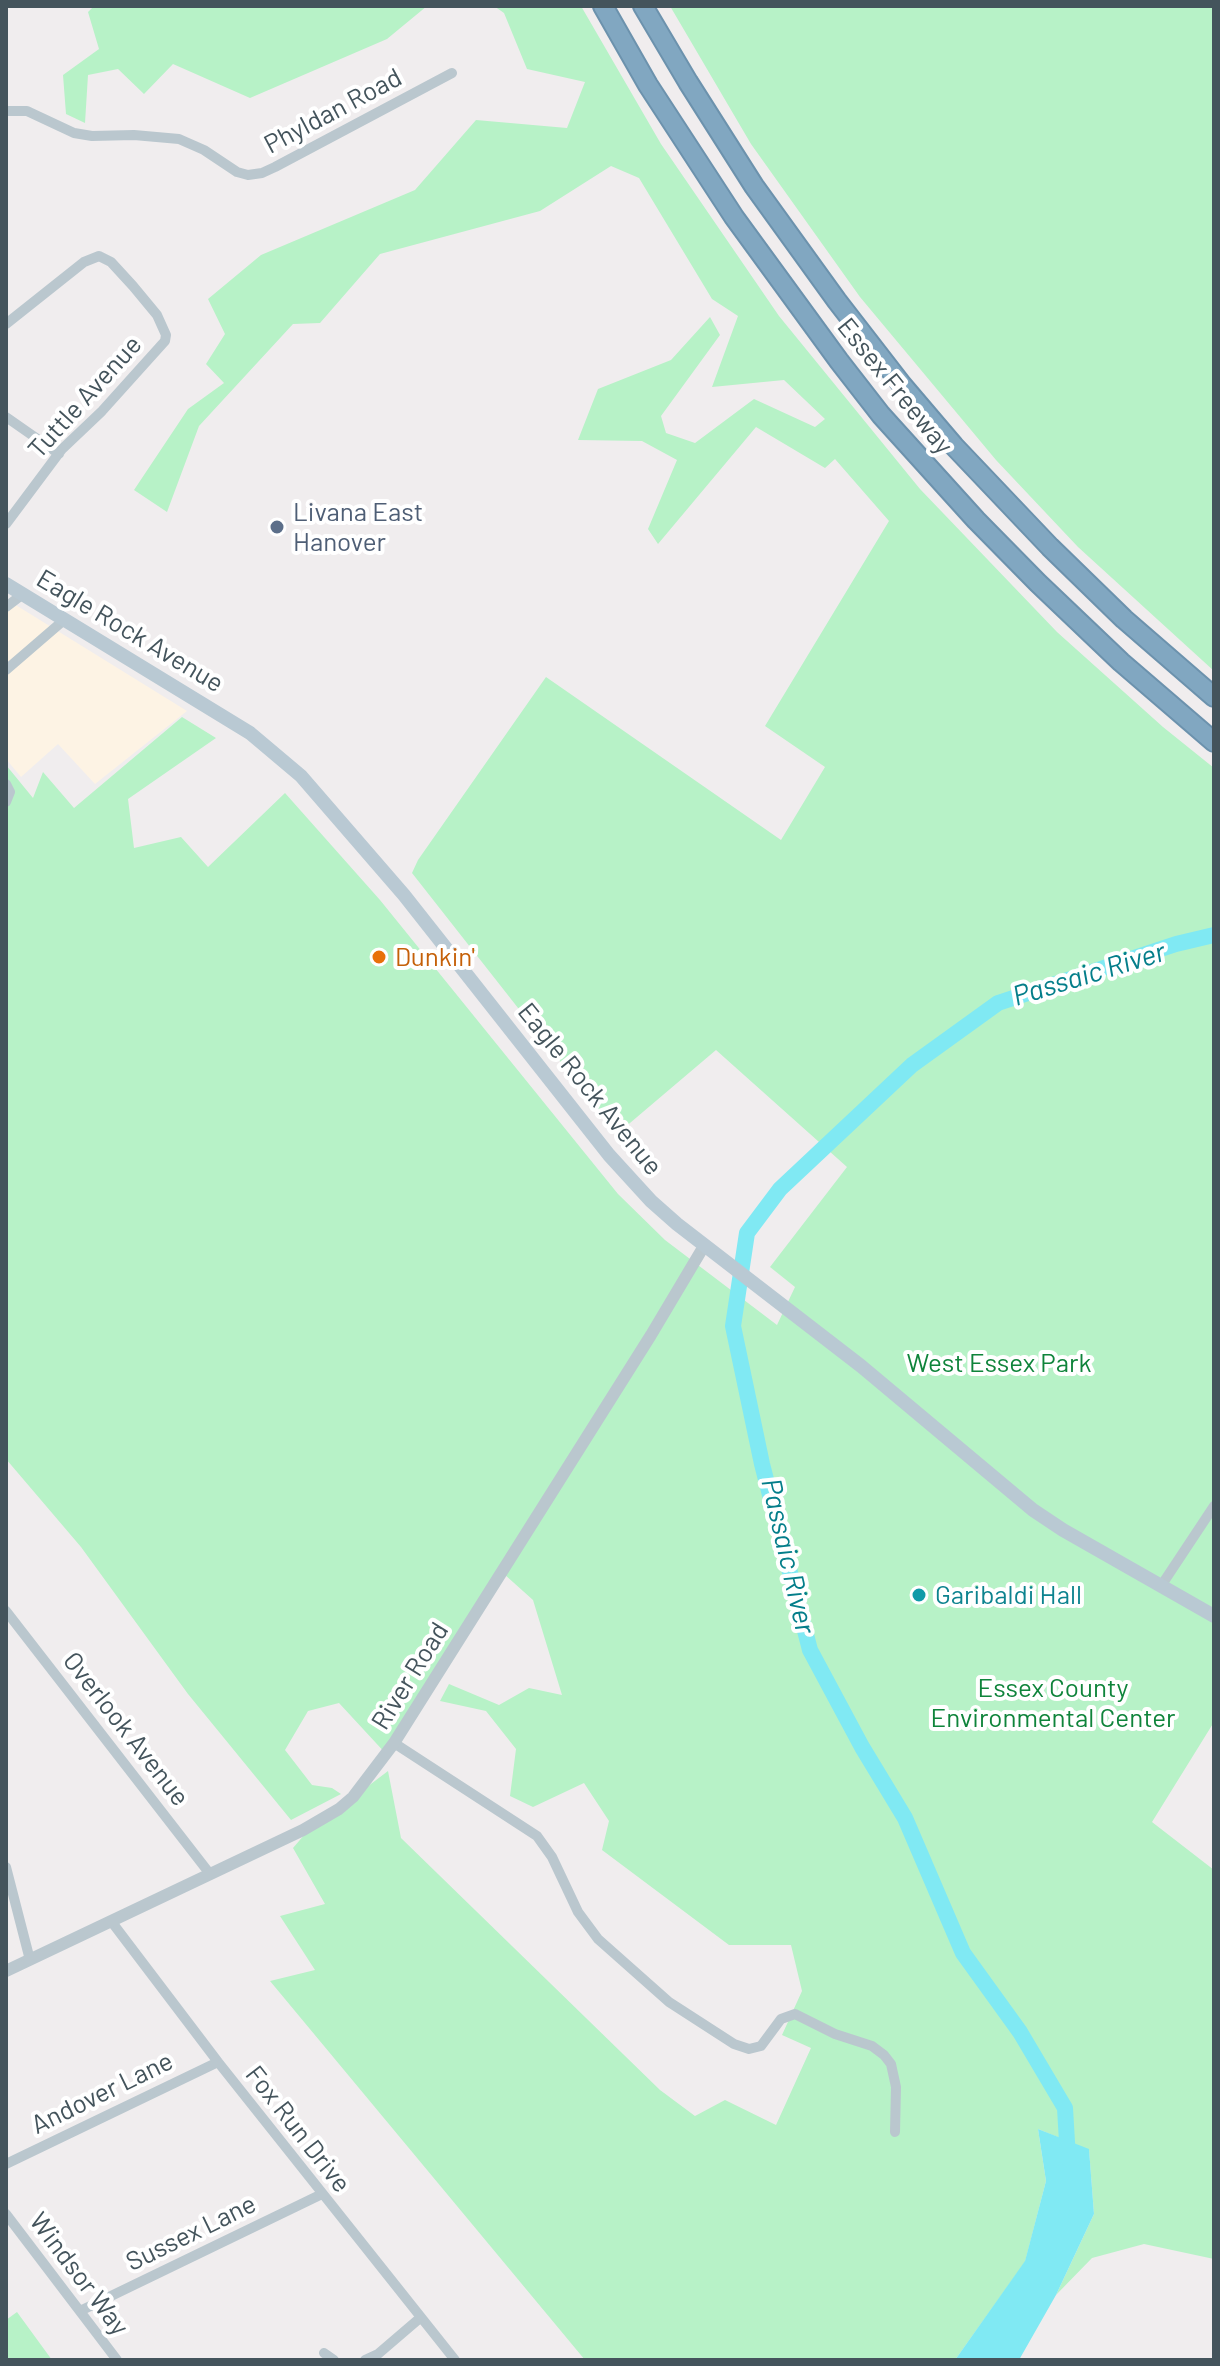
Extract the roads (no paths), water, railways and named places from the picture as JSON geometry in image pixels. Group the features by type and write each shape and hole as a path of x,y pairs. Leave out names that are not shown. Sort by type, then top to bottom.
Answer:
{"highway":[{"name":"Essex Freeway","path":"603,6 648,85 734,217 801,312 881,415 1038,583 1121,662 1214,742"},
{"name":"Essex Freeway","path":"643,6 695,95 754,186 805,259 902,385 954,446 1050,547 1124,619 1214,697"}],"main road":[{"name":"Eagle Rock Avenue","path":"6,584 250,733 301,776 404,895 609,1155 651,1201 861,1366 1033,1510 1214,1616"}],"street":[{"name":"Phyldan Road","path":"6,111 27,111 66,130 83,134 179,139 204,150 237,172 248,175 275,167 452,73"},
{"name":"Tuttle Avenue","path":"6,324 84,262 99,256 111,262 157,315 165,329 165,341 59,454 6,524"},
{"path":"6,417 59,454"},
{"path":"6,607 23,594"},
{"path":"6,670 64,620"},
{"path":"6,784 10,792 6,802"},
{"name":"River Road","path":"6,1971 303,1830 339,1809 363,1787 394,1743 635,1361 699,1241"},
{"path":"1161,1586 1214,1506"},
{"name":"Overlook Avenue","path":"6,1611 210,1874"},
{"path":"394,1743 528,1828 545,1846 578,1912 598,1939 669,2002 734,2044 749,2049 761,2046 781,2019 795,2014 835,2034 872,2046 884,2055 893,2070 896,2087 895,2132"},
{"path":"6,1867 30,1960"},
{"name":"Fox Run Drive","path":"111,1921 218,2062 455,2360"},
{"name":"Andover Lane","path":"6,2164 218,2062"},
{"name":"Sussex Lane","path":"80,2311 322,2194"},
{"name":"Windsor Way","path":"6,2214 117,2360"},
{"path":"365,2360 378,2354 420,2318"},
{"path":"324,2353 334,2360"}],"water":[{"path":"1038,2129 1089,2149 1094,2214 1056,2295 1019,2360 955,2360 1025,2261 1046,2181"}],"waterway":[{"name":"Passaic River","path":"1068,2159 1065,2108 1020,2032 963,1953 905,1818 862,1747 810,1650 762,1464 733,1326 747,1233 780,1189 912,1065 998,1003 1176,944 1214,935"}],"place":[{"name":"Livana East Hanover","path":"277,527"},
{"name":"Dunkin'","path":"379,957"},
{"name":"Garibaldi Hall","path":"919,1595"}],"park label":[{"name":"West Essex Park","path":"999,1363"},
{"name":"Essex County Environmental Center","path":"1053,1703"}]}
